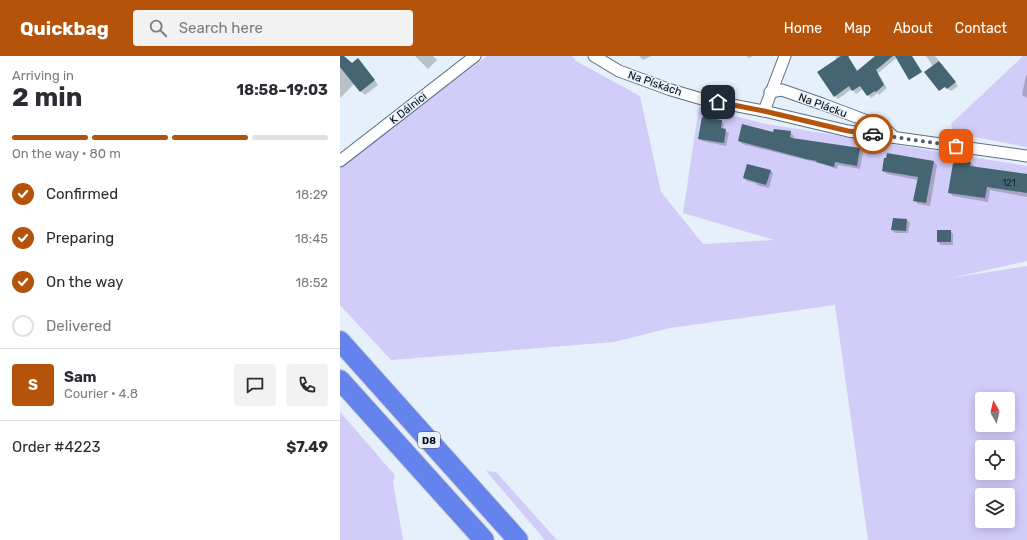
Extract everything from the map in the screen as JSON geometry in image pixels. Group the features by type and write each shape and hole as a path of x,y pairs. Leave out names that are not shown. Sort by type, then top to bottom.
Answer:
{"highway":[{"name":"D8","path":"340,340 518,540"},
{"name":"D8","path":"340,380 484,540"}],"street":[{"name":"K Dálnici","path":"340,161 475,56"},
{"name":"Na Pískách","path":"594,56 619,71 671,90 702,99 764,111 848,131 1027,156"},
{"path":"764,111 785,56"},
{"name":"Na Plácku","path":"770,92 782,90 822,104 883,127 895,137"}],"shaded area":[{"path":"487,56 572,56 576,61 640,96 661,192 703,244 774,240 683,213 699,107 766,124 1027,166 1027,261 951,278 1027,266 1027,540 868,540 835,305 670,328 614,342 391,360 340,305 340,167","holes":["937,230 950,230 951,242 938,242"]},
{"path":"1023,56 1027,56 1027,147 953,133 951,124"},
{"path":"340,412 394,474 395,477 393,482 403,540 340,540"},
{"path":"486,471 496,472 557,540 545,540"}],"building":[{"path":"340,56 344,56 352,63 358,58 375,80 360,92 340,67"},
{"path":"841,56 848,56 857,71 875,56 893,56 876,70 884,85 876,92 875,91 867,96 860,86 852,91 849,86 834,97 817,72"},
{"path":"895,56 912,56 922,72 909,80"},
{"path":"939,61 956,82 947,89 945,87 939,91 924,72"},
{"path":"702,117 722,120 721,128 726,129 724,143 698,139"},
{"path":"742,124 773,132 774,129 791,131 790,137 792,138 860,148 857,166 835,162 834,167 816,162 817,161 738,141"},
{"path":"887,153 934,161 926,203 913,201 918,177 882,171 884,158 886,158"},
{"path":"955,159 971,162 970,166 1027,174 1027,193 987,187 985,198 948,193"},
{"path":"747,164 771,170 766,185 743,178"},
{"path":"893,218 907,219 906,231 891,230"},
{"path":"937,230 951,230 951,242 937,242"}],"way so far":[{"path":"873,134 956,146"}],"route":[{"path":"718,102 764,111 848,131 873,134"}]}
